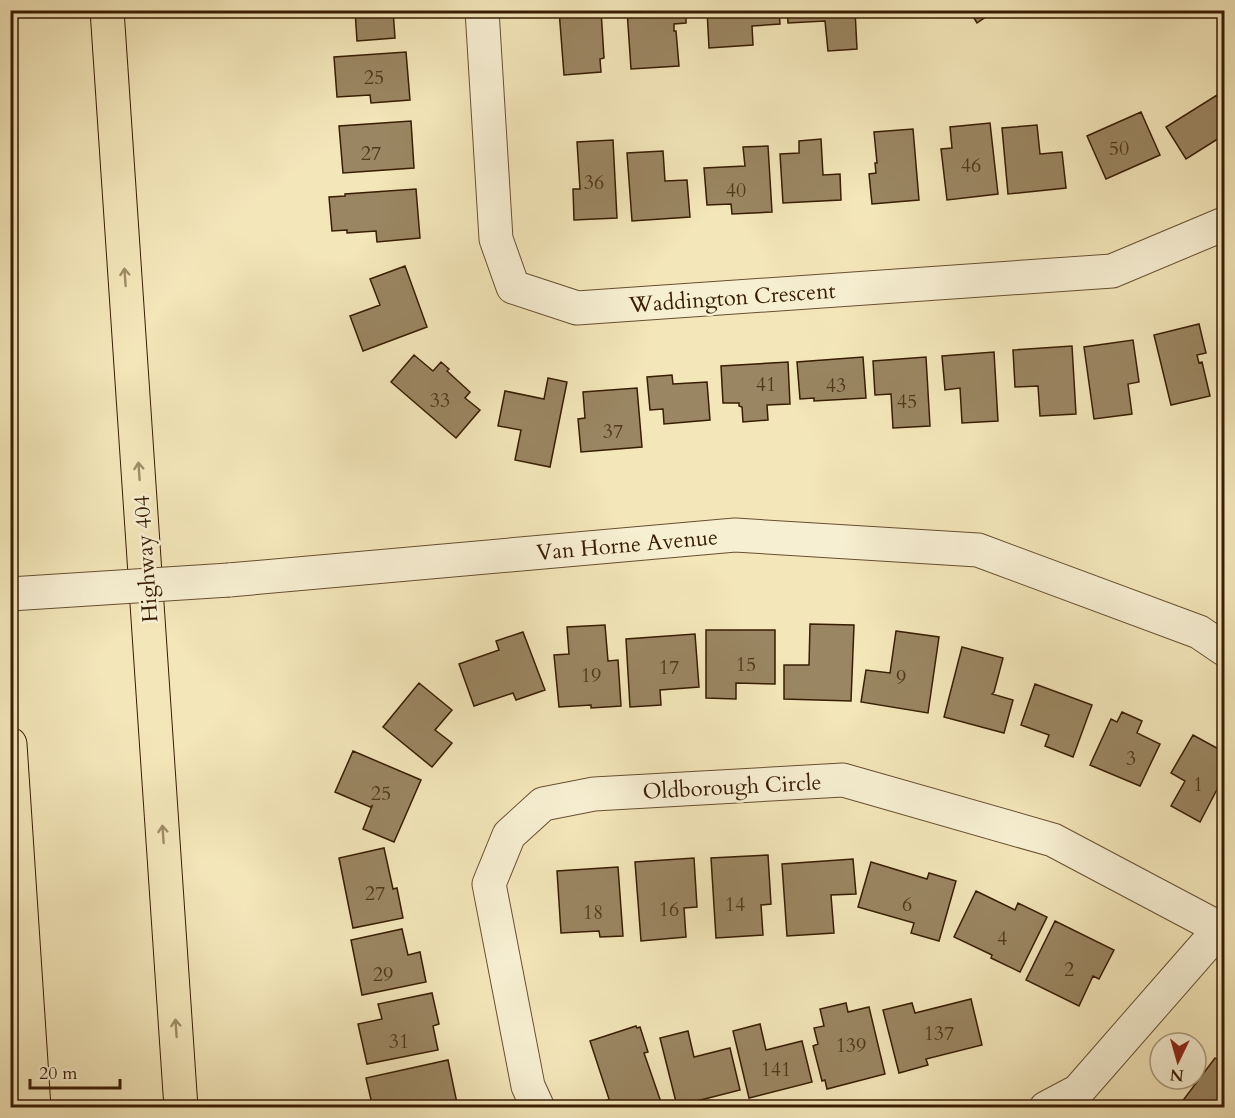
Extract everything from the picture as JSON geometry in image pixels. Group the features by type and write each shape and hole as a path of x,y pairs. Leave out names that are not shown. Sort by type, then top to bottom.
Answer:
{"highway":[{"name":"Highway 404","path":"107,10 182,1107"},
{"path":"10,744 34,1107"}],"street":[{"name":"Waddington Crescent","path":"482,10 496,239 513,287 577,308 1112,271 1224,224"},
{"name":"Van Horne Avenue","path":"10,594 229,580 735,535 978,550 1199,632 1224,649"},
{"name":"Oldborough Circle","path":"538,1107 528,1086 489,884 509,835 543,804 594,794 843,780 1053,840 1223,926"},
{"path":"1046,1107 1078,1091 1223,926"}],"building":[{"path":"355,10 393,10 395,38 357,41"},
{"path":"559,10 601,10 604,58 600,59 601,72 564,75"},
{"path":"627,10 686,10 686,23 674,24 679,66 631,69"},
{"path":"707,10 779,10 780,24 752,26 753,45 709,48"},
{"path":"787,10 855,10 857,49 828,51 825,21 788,23"},
{"path":"969,10 996,10 977,23"},
{"path":"406,52 410,100 371,103 370,95 337,97 334,57"},
{"path":"1217,95 1224,107 1224,135 1186,159 1166,127"},
{"path":"1141,112 1160,155 1106,179 1087,136"},
{"path":"411,121 414,168 343,173 339,126"},
{"path":"990,123 998,194 947,200 941,149 952,148 950,127"},
{"path":"1037,125 1040,154 1062,152 1066,188 1008,194 1002,128"},
{"path":"913,129 919,200 872,204 869,174 876,173 875,163 877,163 874,132"},
{"path":"821,139 823,175 840,174 841,200 783,203 780,154 799,153 799,141"},
{"path":"613,140 617,218 574,220 573,189 580,189 577,142"},
{"path":"768,146 772,212 732,214 731,204 707,205 704,168 745,166 743,147"},
{"path":"663,151 665,181 687,180 690,217 632,221 627,153"},
{"path":"416,189 420,238 377,242 376,231 347,233 347,230 332,231 329,197"},
{"path":"405,266 427,327 363,351 350,316 380,305 370,279"},
{"path":"1199,324 1206,353 1197,355 1199,363 1202,362 1210,396 1171,405 1154,335"},
{"path":"1133,340 1139,382 1128,384 1132,414 1094,419 1084,347"},
{"path":"1072,346 1076,414 1040,416 1038,386 1015,387 1013,350"},
{"path":"994,352 998,421 962,423 960,388 945,390 942,356"},
{"path":"414,355 433,371 441,362 449,369 447,371 470,392 465,398 480,410 456,438 391,382"},
{"path":"863,357 866,398 814,401 814,398 800,399 797,362"},
{"path":"926,357 930,426 893,428 891,394 875,395 873,361"},
{"path":"788,362 790,404 767,405 768,420 743,422 742,407 739,403 723,403 721,366"},
{"path":"672,375 673,384 707,382 710,420 664,424 663,409 650,410 647,377"},
{"path":"548,378 567,382 550,467 515,460 521,430 498,426 505,391 544,399"},
{"path":"637,388 642,447 581,452 578,419 585,418 583,392"},
{"path":"810,624 854,625 851,701 784,699 784,665 809,665"},
{"path":"605,625 608,661 618,660 621,706 559,707 554,655 569,654 567,627"},
{"path":"706,630 775,630 775,684 736,683 736,699 706,698"},
{"path":"896,631 939,637 928,713 861,702 866,670 890,673"},
{"path":"523,632 545,690 516,700 513,693 474,706 459,664 499,650 496,641"},
{"path":"695,634 699,687 660,690 661,705 630,707 626,639"},
{"path":"962,647 1003,658 992,694 1013,700 1004,733 944,717"},
{"path":"419,683 452,710 435,730 452,743 432,767 383,727"},
{"path":"1035,684 1092,705 1073,757 1045,746 1049,735 1021,725"},
{"path":"1122,712 1142,721 1137,733 1160,744 1140,786 1090,765 1111,719 1117,722"},
{"path":"1193,735 1224,752 1224,776 1200,822 1171,806 1185,781 1171,773"},
{"path":"353,751 421,780 394,842 363,829 372,806 335,792"},
{"path":"384,848 393,889 397,888 403,918 353,928 339,858"},
{"path":"768,855 771,904 761,905 763,935 716,938 711,858"},
{"path":"694,858 697,907 684,908 686,937 641,941 635,862"},
{"path":"853,859 856,894 831,895 834,933 787,936 782,864"},
{"path":"871,862 927,879 929,873 956,881 939,941 911,933 914,923 858,907"},
{"path":"618,867 623,936 600,937 599,931 561,933 557,871"},
{"path":"976,891 1015,910 1018,903 1047,917 1020,972 991,958 992,955 954,937"},
{"path":"1055,921 1114,950 1099,979 1093,976 1079,1006 1026,980"},
{"path":"402,929 408,955 420,952 426,982 362,995 351,940"},
{"path":"432,993 439,1024 433,1026 438,1050 367,1064 358,1024 382,1019 378,1004"},
{"path":"971,999 982,1045 926,1059 928,1065 899,1073 883,1010 912,1003 915,1013"},
{"path":"846,1003 848,1012 869,1007 885,1074 827,1089 825,1080 822,1081 813,1046 818,1044 814,1028 824,1026 820,1009"},
{"path":"760,1024 766,1050 802,1041 812,1082 749,1098 733,1031"},
{"path":"636,1026 640,1027 648,1052 644,1053 663,1108 609,1108 607,1100 609,1099 590,1041"},
{"path":"688,1031 694,1057 730,1048 740,1090 677,1106 660,1038"},
{"path":"1215,1058 1224,1064 1224,1108 1178,1107 1190,1091 1208,1091 1208,1067"},
{"path":"448,1060 458,1108 373,1108 366,1078"}]}
